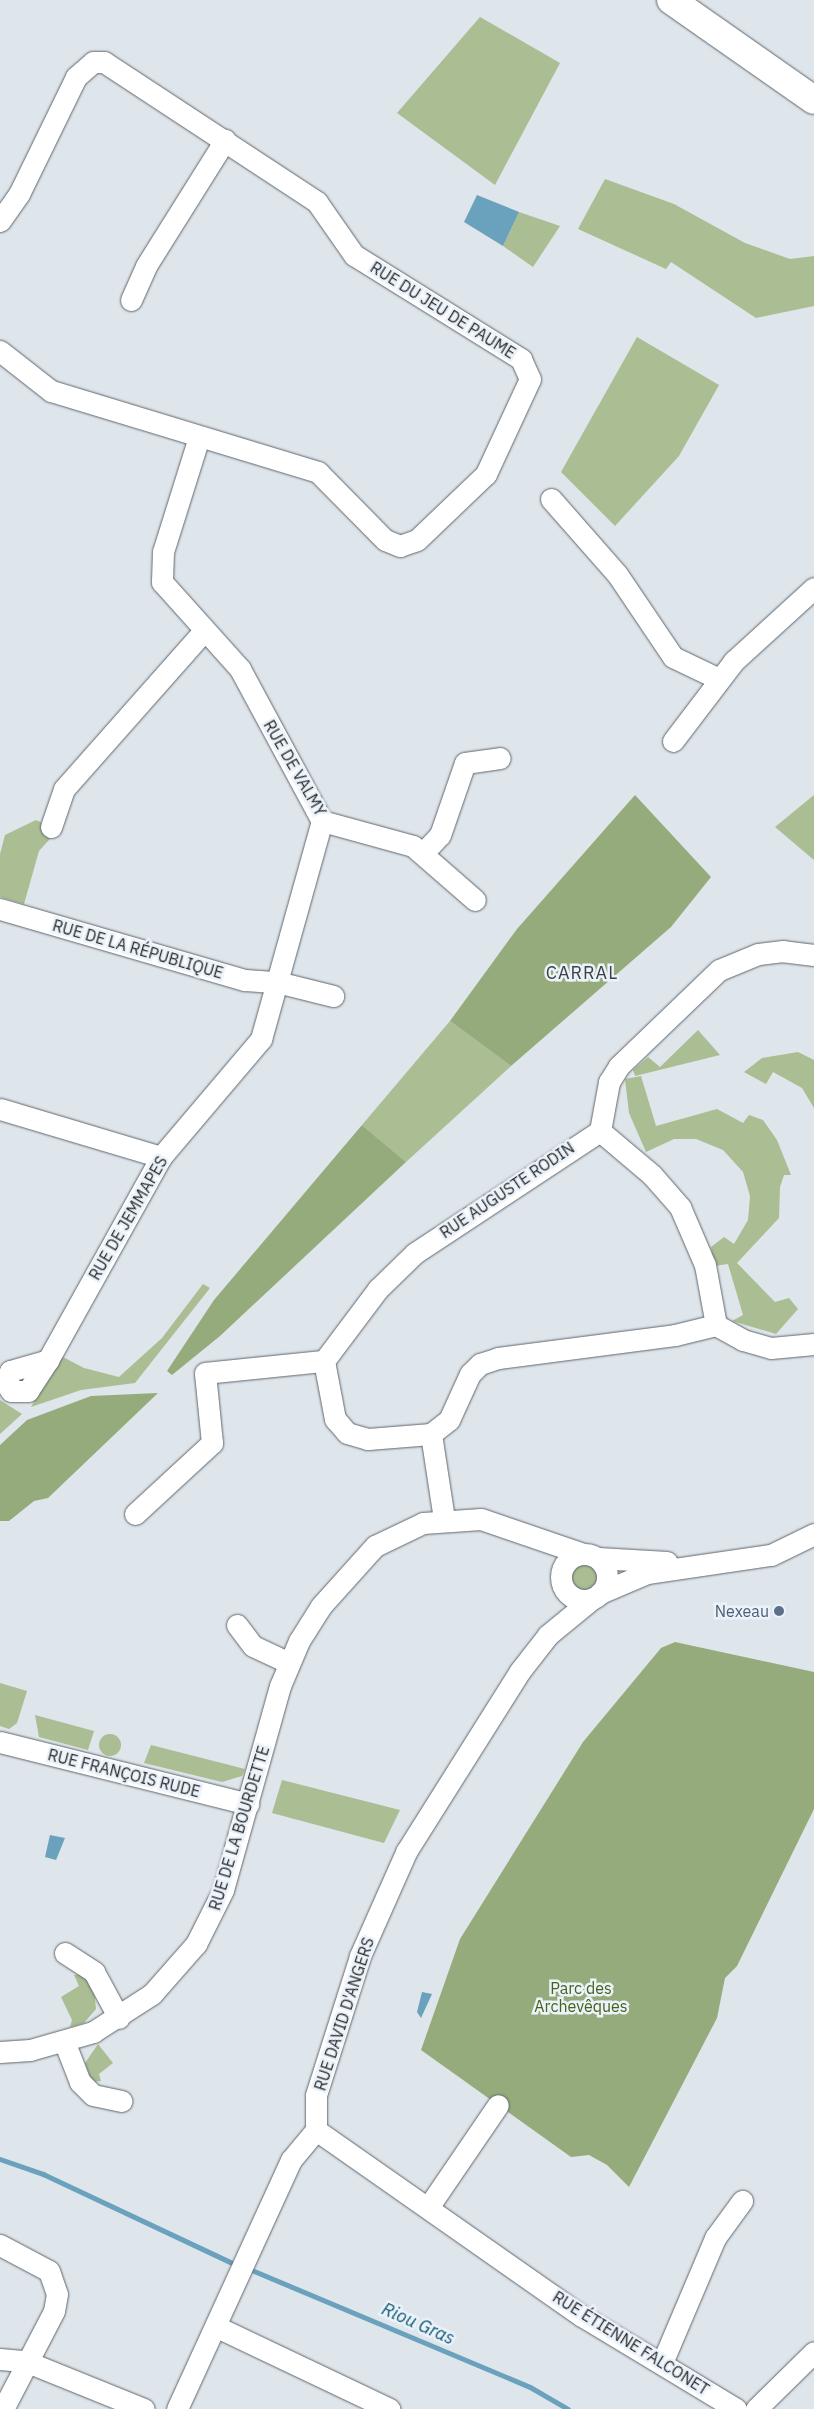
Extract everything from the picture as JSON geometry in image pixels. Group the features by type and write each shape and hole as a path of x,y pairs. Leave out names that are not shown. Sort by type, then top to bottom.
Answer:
{"main road":[{"path":"671,0 814,100"}],"street":[{"name":"RUE DU JEU DE PAUME","path":"0,221 19,194 76,77 93,62 113,66 317,202 354,254 521,359 529,372 530,388 486,474 410,544 385,540 318,472 51,391 0,351"},
{"path":"130,300 146,266 225,140"},
{"name":"RUE DE VALMY","path":"199,437 160,569 168,591 240,670 322,821 424,852 475,900"},
{"path":"551,499 617,574 672,657 719,679"},
{"path":"673,741 719,679 814,588"},
{"path":"51,827 64,789 204,631"},
{"path":"424,852 440,835 465,763 500,758"},
{"name":"RUE DE JEMMAPES","path":"48,1360 161,1157 262,1039 322,821"},
{"name":"RUE DE LA RÉPUBLIQUE","path":"0,909 245,980 277,982"},
{"path":"716,1325 705,1265 680,1207 652,1175 600,1131 609,1082 619,1066 720,970 758,954 783,951 814,955"},
{"path":"277,982 333,996"},
{"path":"0,1109 161,1157"},
{"name":"RUE AUGUSTE RODIN","path":"324,1361 378,1289 415,1253 600,1131"},
{"path":"135,1514 212,1443 205,1373 324,1361 335,1419 347,1433 368,1439 431,1434 449,1420 470,1374 480,1364 716,1325 743,1340 771,1348 814,1344"},
{"path":"431,1434 444,1519"},
{"name":"RUE DE LA BOURDETTE","path":"0,2052 64,2041 119,2018 152,1994 196,1944 223,1890 289,1663 321,1606 356,1563 385,1539 444,1519 481,1519 591,1556"},
{"name":"RUE DAVID D'ANGERS","path":"548,1635 596,1596 647,1573 771,1555 814,1534"},
{"name":"RUE DE LA BOURDETTE","path":"528,1535 546,1551 561,1580"},
{"path":"591,1556 607,1571 596,1596 574,1598 561,1580 568,1560 591,1556"},
{"name":"RUE DAVID D'ANGERS","path":"591,1556 700,1564"},
{"name":"RUE DAVID D'ANGERS","path":"316,2130 316,2095 360,1956 406,1852 482,1727 548,1635 557,1614 561,1580"},
{"path":"236,1625 253,1646 289,1663"},
{"name":"RUE FRANÇOIS RUDE","path":"0,1742 248,1804"},
{"path":"65,1953 94,1972 119,2018"},
{"path":"64,2041 80,2082 94,2095 121,2101"},
{"path":"430,2206 498,2105"},
{"path":"177,2409 217,2327 291,2160 316,2130"},
{"name":"RUE ÉTIENNE FALCONET","path":"316,2130 430,2206 582,2316 736,2409"},
{"path":"662,2363 715,2238 742,2201"},
{"path":"0,2245 35,2262 55,2282 54,2311 26,2361 3,2409"},
{"path":"217,2327 390,2409"},
{"path":"756,2409 814,2352"},
{"path":"0,2359 26,2361 144,2409"}],"green space":[{"path":"480,17 560,63 495,185 397,113"},
{"path":"605,179 674,204 745,243 790,259 814,256 814,306 756,318 671,262 666,269 578,229"},
{"path":"519,212 560,226 533,267 503,246"},
{"path":"637,337 719,385 679,456 615,526 561,472"},
{"path":"635,795 711,877 671,927 511,1066 450,1021 517,929"},
{"path":"814,795 814,860 775,827"},
{"path":"36,820 58,830 39,851 24,904 0,897 0,854 5,835"},
{"path":"450,1021 511,1066 406,1162 362,1125"},
{"path":"698,1030 720,1055 635,1076 633,1070 648,1057 660,1067"},
{"path":"798,1052 814,1060 814,1108 802,1088 773,1072 766,1084 744,1072 762,1058"},
{"path":"641,1076 656,1126 717,1109 743,1123 749,1115 763,1120 777,1140 791,1175 784,1175 780,1187 779,1218 737,1263 775,1302 789,1298 798,1309 776,1334 732,1321 743,1315 728,1264 714,1266 711,1247 724,1237 734,1244 748,1220 750,1196 743,1172 723,1150 696,1139 674,1139 646,1152 629,1113 625,1079"},
{"path":"362,1125 406,1162 220,1336 172,1375 167,1371 214,1300"},
{"path":"203,1284 210,1288 135,1383 81,1390 31,1407 59,1355 84,1368 119,1377 162,1338"},
{"path":"158,1393 48,1498 34,1501 9,1521 0,1521 0,1445 27,1420 91,1396"},
{"path":"0,1400 22,1414 0,1434"},
{"path":"584,1561 590,1562 595,1566 599,1571 599,1583 595,1588 590,1592 584,1593 578,1592 573,1588 569,1583 568,1577 569,1571 573,1566 578,1562"},
{"name":"Parc des Archevêques","path":"675,1642 814,1672 814,1809 737,1966 725,1978 717,2018 629,2187 607,2165 589,2155 571,2157 421,2050 460,1939 583,1742 661,1648"},
{"path":"0,1683 27,1691 17,1723 9,1729 0,1726"},
{"path":"35,1715 94,1731 88,1750 39,1737"},
{"path":"110,1734 118,1737 121,1745 118,1753 110,1756 102,1753 99,1745 102,1737"},
{"path":"151,1745 245,1769 242,1776 222,1782 144,1763"},
{"path":"282,1780 400,1810 384,1843 272,1813"},
{"path":"84,1974 94,1988 96,2009 84,2023 70,2027 72,2020 61,1997 79,1986 74,1975"},
{"path":"98,2044 113,2063 99,2074 101,2081 92,2082 85,2063"}],"water":[{"path":"477,195 519,212 503,246 464,222"},
{"path":"50,1835 65,1838 56,1860 45,1857"},
{"path":"422,1992 432,1994 421,2018 417,2012"}],"waterway":[{"name":"Riou Gras","path":"0,2159 43,2174 230,2262"},
{"name":"Riou Gras","path":"254,2271 530,2387 568,2409"}],"place":[{"name":"Nexeau","path":"779,1611"}],"district":[{"name":"CARRAL","path":"582,973"}]}
